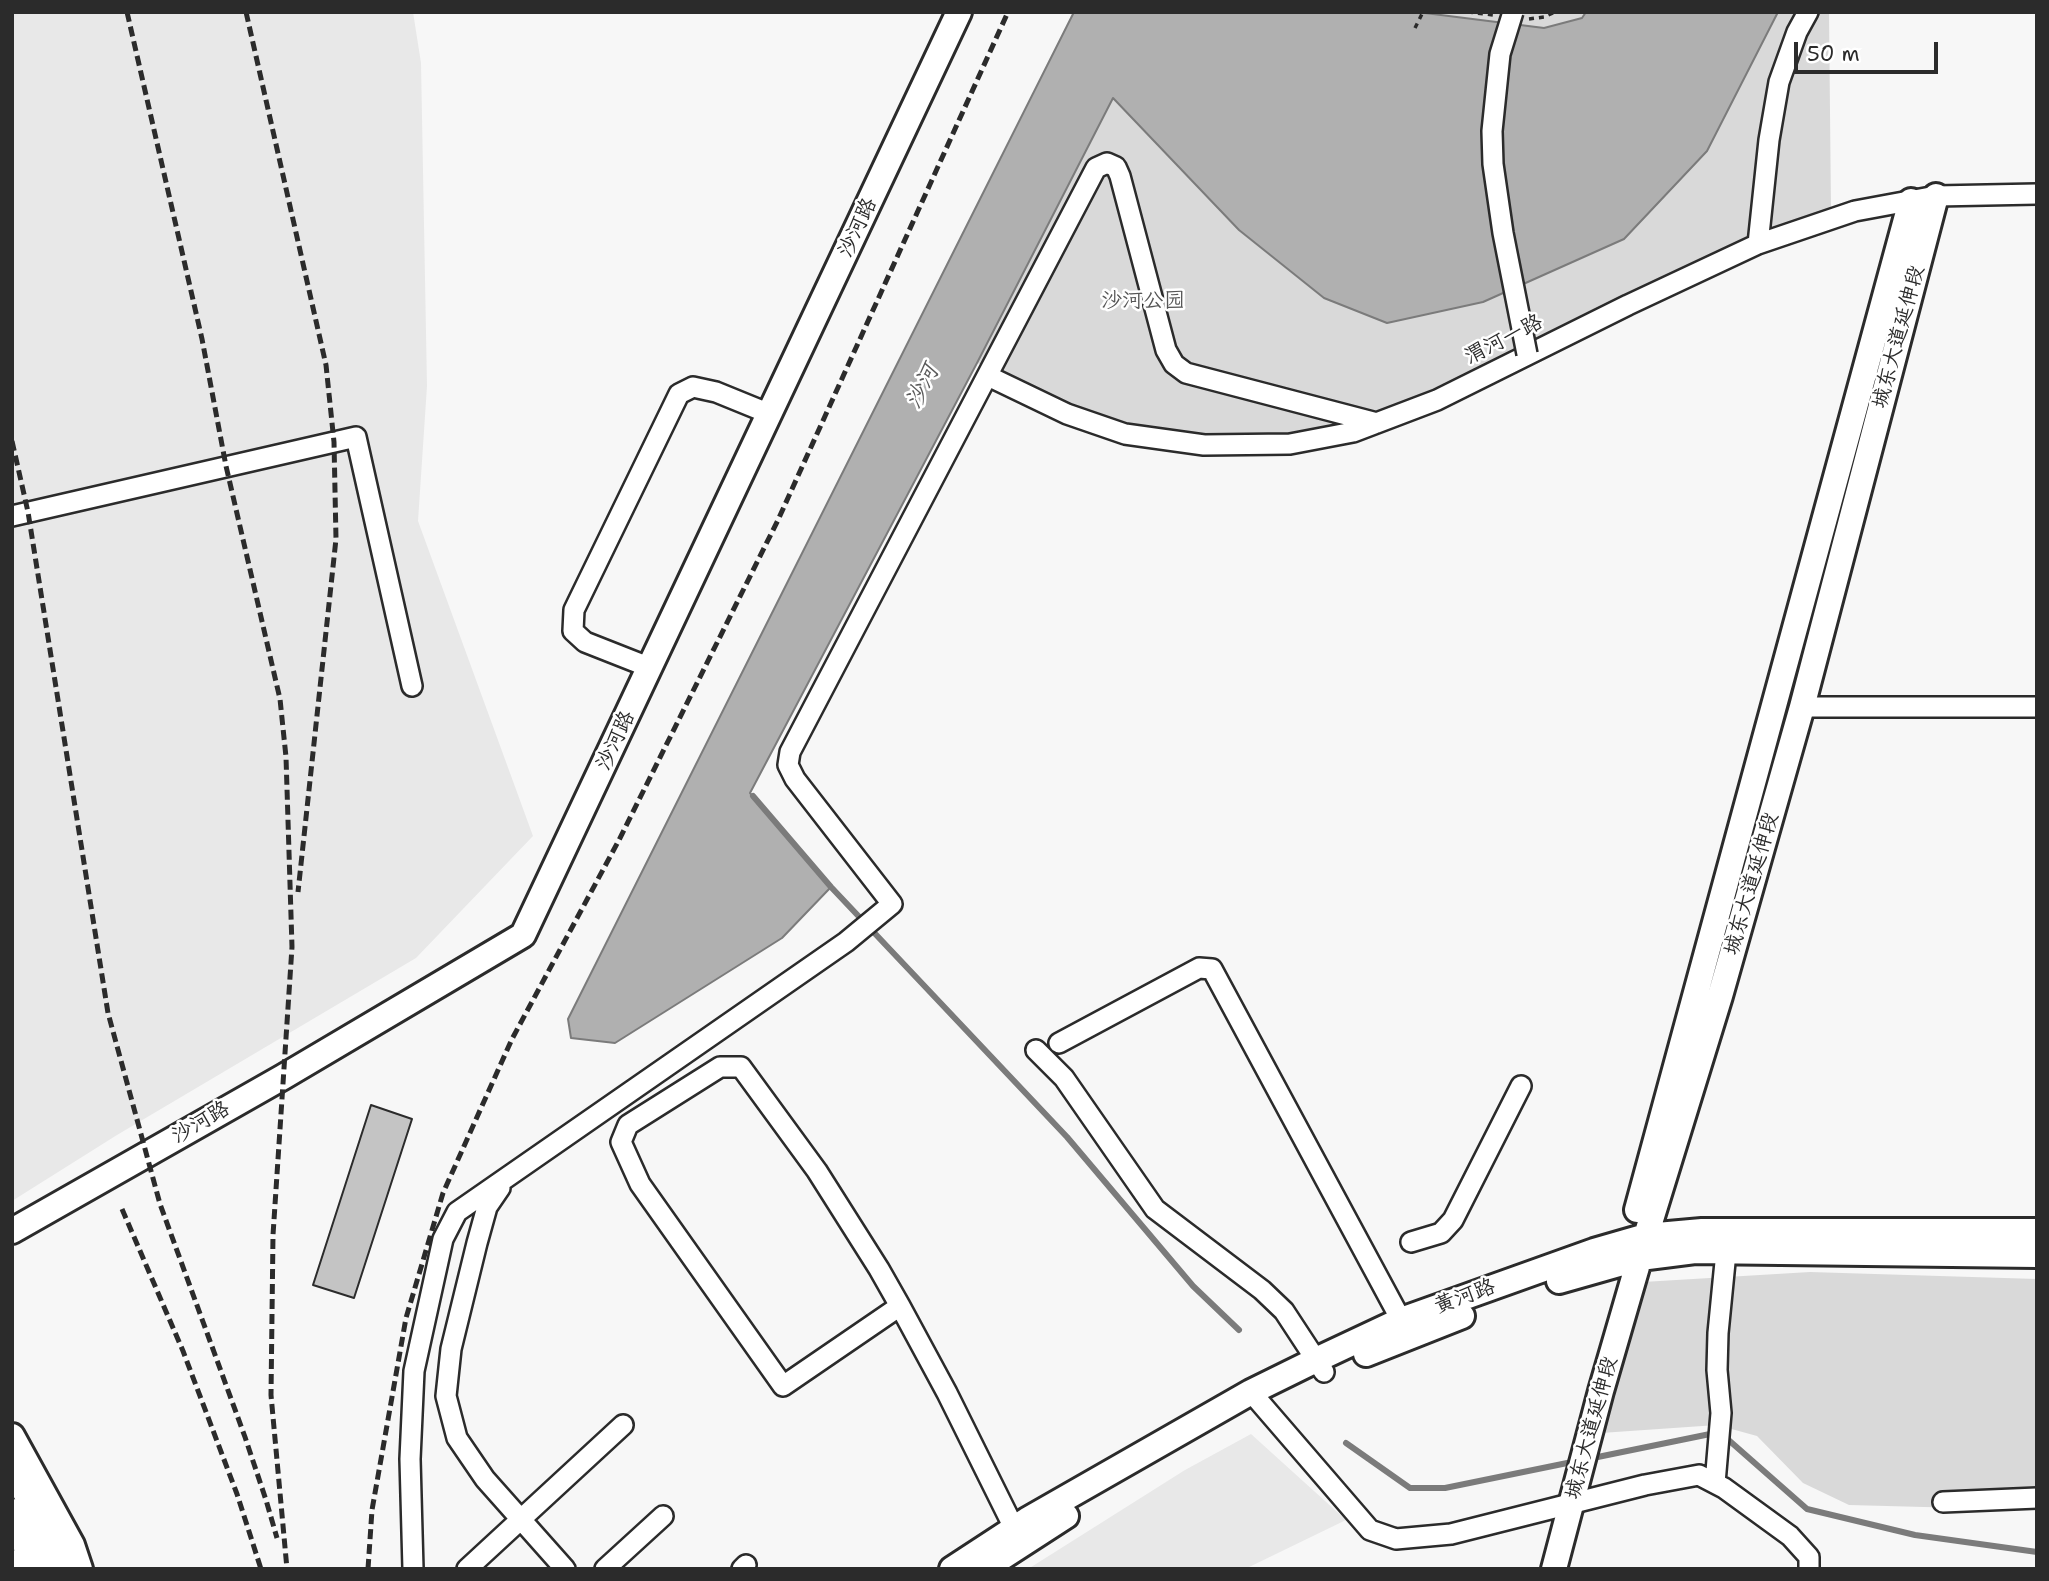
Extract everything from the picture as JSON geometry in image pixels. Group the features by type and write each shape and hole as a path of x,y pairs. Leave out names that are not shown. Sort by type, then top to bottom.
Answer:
{"highway":[{"path":"12,1464 58,1549 64,1569"},
{"path":"12,1513 39,1569"}],"main road":[{"name":"沙河路","path":"12,1231 283,1077 523,935 959,12"},
{"name":"城东大道延伸段","path":"1536,1569 1635,1250 1720,996 1802,707 1936,196"},
{"name":"城东大道延伸段","path":"1554,1569 1635,1250 1911,201"},
{"name":"黄河路","path":"952,1569 1018,1536 1054,1523 1257,1398 1320,1366 1405,1327 1583,1273 1635,1250 1702,1231 2037,1231"},
{"name":"黄河路","path":"1635,1250 2037,1255"},
{"path":"12,1436 72,1545 80,1569"},
{"name":"黄河路","path":"984,1569 1018,1536"},
{"path":"12,1562 15,1569"}],"street":[{"path":"1513,12 1500,54 1492,131 1503,233 1527,354"},
{"path":"1758,244 1769,140 1779,82 1797,32 1808,12"},
{"path":"413,1569 410,1459 414,1371 443,1239 457,1212 864,927 892,904 795,779 788,765 790,752 1096,168 1107,163 1116,167 1120,176 1166,350 1174,364 1186,373 1377,423"},
{"name":"渭河一路","path":"988,376 1067,414 1125,434 1204,445 1290,444 1353,432 1437,400 1758,244 1855,211 1936,196 2037,194"},
{"path":"651,668 585,642 573,631 574,610 679,394 692,387 716,392 770,414"},
{"path":"12,516 356,437 412,687"},
{"path":"1802,707 2037,707"},
{"path":"1059,1043 1199,968 1212,969 1405,1327"},
{"path":"1036,1049 1081,1100 1154,1209 1284,1311 1320,1366"},
{"path":"900,1306 783,1386 640,1184 621,1142 628,1125 720,1067 740,1067 817,1171 900,1306 947,1393 1018,1536"},
{"path":"1411,1242 1441,1233 1453,1220 1521,1086"},
{"path":"506,1180 487,1207 451,1349 446,1396 457,1438 485,1479 565,1569"},
{"path":"1715,1483 1720,1419 1718,1357 1726,1252"},
{"path":"1257,1398 1370,1530 1396,1539 1451,1534 1645,1485 1699,1475 1715,1483 1790,1536 1809,1557 1809,1569"},
{"path":"467,1569 624,1425"},
{"path":"1942,1502 2037,1498"},
{"path":"605,1569 663,1516"}],"path":[{"path":"1415,28 1423,12"}],"shaded area":[{"path":"12,12 413,12 421,63 427,386 418,521 533,836 416,958 117,1135 12,1201"},
{"path":"1251,1434 1346,1520 1245,1569 1028,1569 1185,1470"}],"green space":[{"path":"1417,12 1586,12 1582,18 1544,28"},
{"name":"沙河公园","path":"1778,12 1829,12 1831,211 1376,414 1291,436 1211,437 1150,429 1072,408 977,363 1113,98 1239,230 1324,298 1707,151"},
{"path":"1810,1272 2037,1279 2037,1510 1849,1505 1803,1483 1757,1436 1717,1425 1601,1433 1643,1282"}],"water":[{"name":"沙河","path":"1074,12 1417,12 1544,28 1582,18 1586,12 1778,12 1707,151 1624,239 1483,302 1387,323 1324,298 1239,230 1113,98 977,363 750,793 831,887 782,938 615,1043 571,1038 568,1019"}],"building":[{"path":"371,1105 412,1119 354,1298 313,1285"}],"waterway":[{"path":"753,796 831,887 1067,1137 1193,1286 1239,1330"},
{"path":"1588,1459 1715,1433"},
{"path":"1724,1436 1807,1509 1915,1535 2037,1552"},
{"path":"1346,1443 1410,1488 1445,1488 1577,1461"}],"railway":[{"path":"127,12 202,339 226,466 280,699 286,757 292,947 273,1235 271,1395 287,1569"},
{"path":"246,12 326,365 334,442 336,539 298,892"},
{"path":"368,1569 372,1510 406,1318 443,1193 512,1039 619,840 778,520 1008,12"},
{"path":"12,441 28,512 108,1013 160,1204 245,1437 277,1538"},
{"path":"122,1209 183,1351 237,1494 261,1569"}]}
